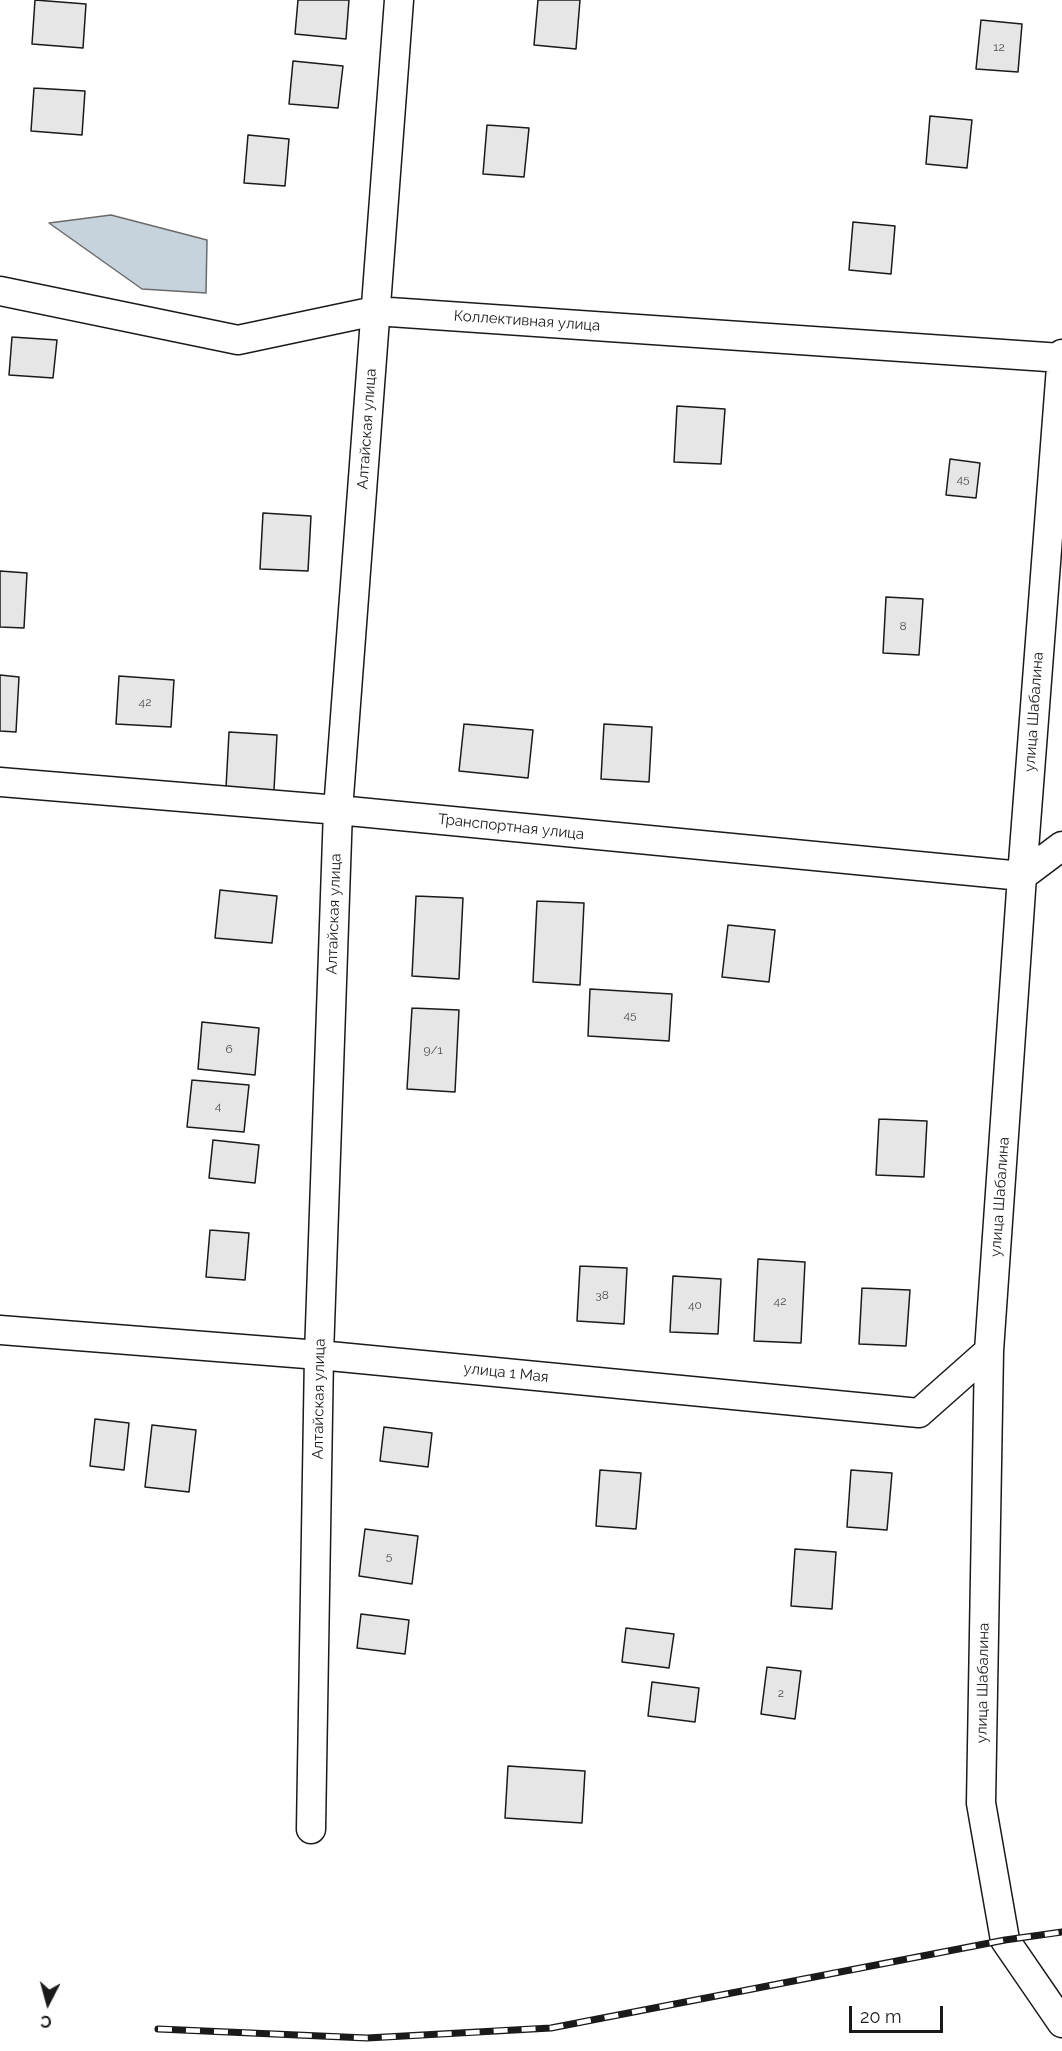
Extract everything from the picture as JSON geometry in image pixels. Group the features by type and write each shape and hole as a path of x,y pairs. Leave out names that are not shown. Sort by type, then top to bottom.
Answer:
{"street":[{"name":"Алтайская улица","path":"311,1829 319,1354 338,810 399,0"},
{"name":"Коллективная улица","path":"0,291 238,340 375,311 1062,356"},
{"name":"улица Шабалина","path":"1062,356 1022,876 989,1351 981,1803 1005,1940 1062,2023"},
{"name":"Транспортная улица","path":"0,782 338,810 1022,876"},
{"path":"1022,876 1062,846"},
{"name":"улица 1 Мая","path":"0,1330 319,1354 919,1413 989,1351"}],"shaded area":[{"path":"111,215 207,240 206,293 142,289 49,223"}],"building":[{"path":"35,0 86,4 83,48 32,44"},
{"path":"298,0 349,0 346,39 295,34"},
{"path":"538,0 580,0 576,49 534,45"},
{"path":"981,20 1022,24 1018,72 976,69"},
{"path":"293,61 343,66 338,108 289,104"},
{"path":"34,88 85,91 82,135 31,131"},
{"path":"930,116 972,120 967,168 926,164"},
{"path":"487,125 529,128 524,177 483,174"},
{"path":"248,135 289,139 285,186 244,183"},
{"path":"853,222 895,226 891,274 849,270"},
{"path":"12,337 57,340 53,378 9,375"},
{"path":"677,406 725,409 721,464 674,462"},
{"path":"950,459 980,463 976,498 946,495"},
{"path":"263,513 311,516 308,571 260,569"},
{"path":"0,571 27,573 24,628 0,627"},
{"path":"886,597 923,599 919,655 883,653"},
{"path":"0,675 19,677 16,732 0,731"},
{"path":"119,676 174,680 171,727 116,724"},
{"path":"464,724 533,730 528,778 459,771"},
{"path":"604,724 652,727 649,782 601,779"},
{"path":"229,732 277,735 274,790 226,788"},
{"path":"220,890 277,896 272,943 215,938"},
{"path":"416,896 463,898 459,979 412,976"},
{"path":"537,901 584,903 580,985 533,982"},
{"path":"728,925 775,930 769,982 722,977"},
{"path":"590,989 672,994 669,1041 588,1036"},
{"path":"412,1008 459,1010 455,1092 407,1089"},
{"path":"202,1022 259,1028 255,1075 198,1069"},
{"path":"192,1080 249,1085 244,1132 187,1127"},
{"path":"879,1119 927,1121 924,1177 876,1175"},
{"path":"213,1140 259,1145 255,1183 209,1178"},
{"path":"210,1230 249,1233 245,1280 206,1277"},
{"path":"758,1259 805,1262 801,1343 754,1341"},
{"path":"580,1266 627,1268 624,1324 577,1321"},
{"path":"673,1276 721,1279 718,1334 670,1332"},
{"path":"862,1288 910,1290 906,1346 859,1344"},
{"path":"95,1419 129,1423 124,1470 90,1466"},
{"path":"152,1425 196,1430 189,1492 145,1487"},
{"path":"384,1427 432,1433 428,1467 380,1461"},
{"path":"600,1470 641,1473 636,1529 596,1526"},
{"path":"851,1470 892,1473 887,1530 847,1527"},
{"path":"365,1529 418,1536 412,1584 359,1576"},
{"path":"795,1549 836,1552 832,1609 791,1606"},
{"path":"361,1614 409,1620 405,1654 357,1648"},
{"path":"626,1628 674,1634 669,1668 622,1662"},
{"path":"767,1667 801,1671 795,1719 761,1714"},
{"path":"652,1682 699,1688 695,1722 648,1716"},
{"path":"508,1766 585,1771 582,1823 505,1818"}],"railway":[{"path":"158,2029 367,2038 551,2028 1005,1940 1062,1932"}]}
